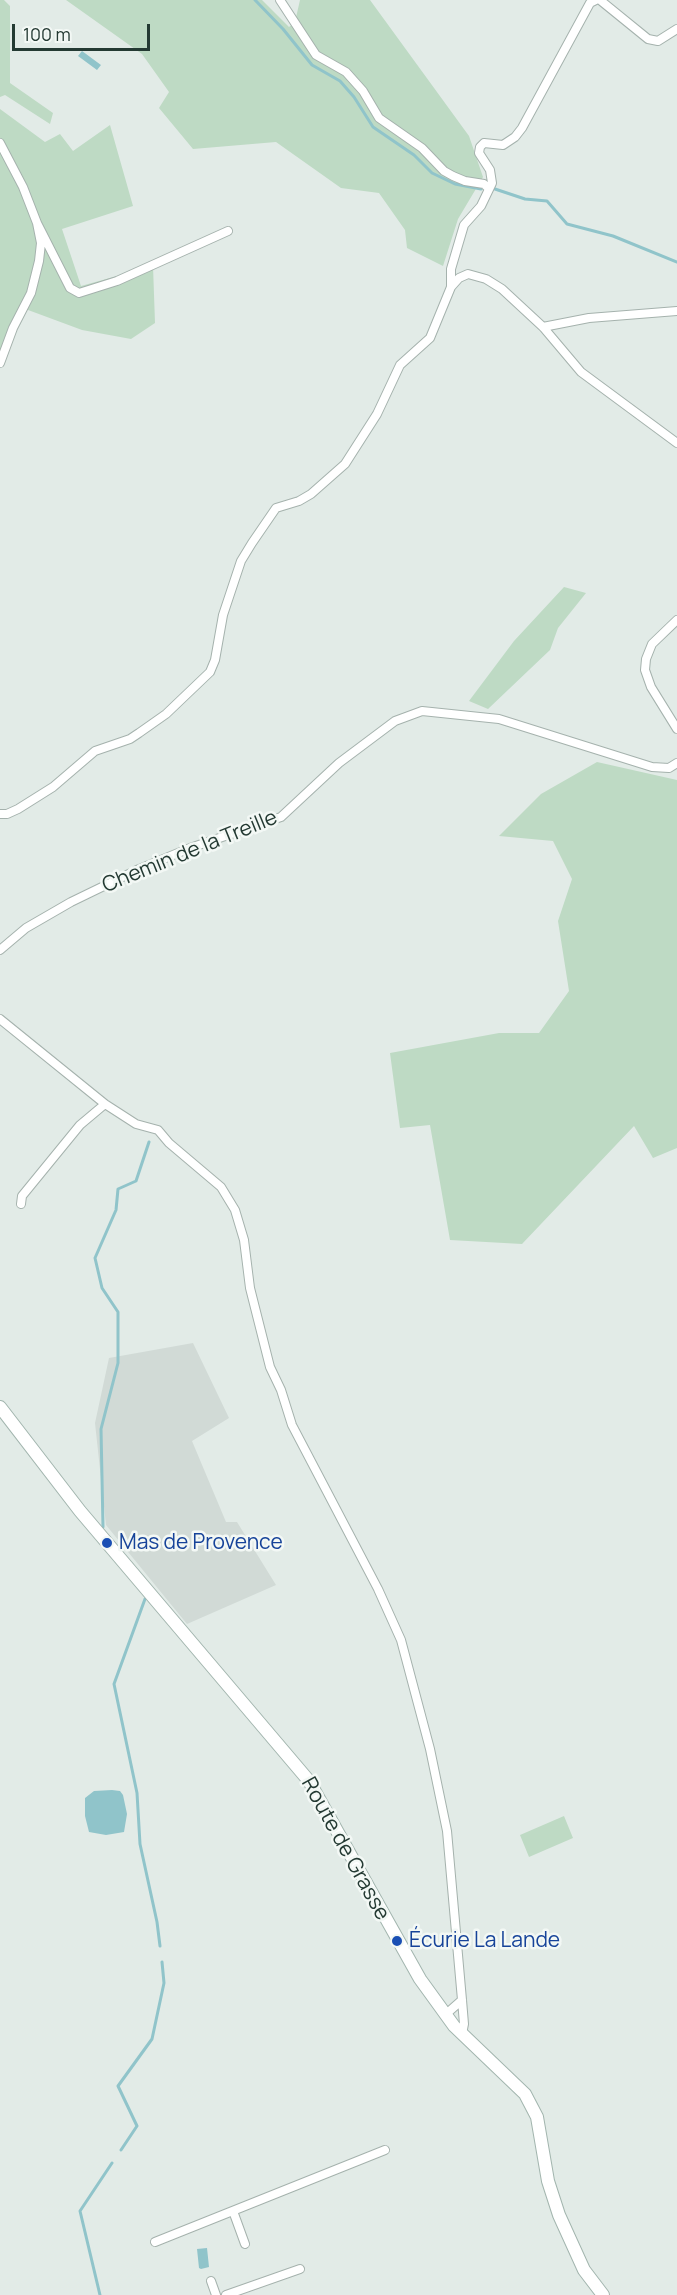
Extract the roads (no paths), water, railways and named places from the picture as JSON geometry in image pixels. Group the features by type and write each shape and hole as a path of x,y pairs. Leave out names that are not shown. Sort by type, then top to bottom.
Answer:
{"street":[{"path":"280,0 316,54 346,72 363,90 379,118 422,148 444,171 465,181 484,184 489,188"},
{"path":"451,287 451,269 464,225 481,206 492,183 492,176 479,153 480,147 484,142 503,145 515,137 522,128 590,3 598,0 648,39 658,41 677,29"},
{"path":"0,143 70,288 79,293 117,281 228,231"},
{"path":"0,363 13,328 32,293 41,243 37,223"},
{"path":"0,814 7,814 18,809 54,787 95,751 139,734 166,714 210,672 215,660 223,615 234,580 241,561 256,535 276,508 299,501 311,494 352,456 377,414 400,365 425,344 434,331 451,287 459,278 468,274 486,279 510,296 543,327 581,372 677,443"},
{"path":"543,327 589,318 677,311"},
{"path":"677,620 652,644 646,659 645,670 651,687 677,729"},
{"name":"Chemin de la Treille","path":"0,950 26,928 71,902 139,869 190,848 281,817 339,763 395,721 422,711 500,719 652,766 669,768 677,764"},
{"path":"0,1019 105,1104 136,1124 158,1130 169,1143 221,1187 235,1210 244,1240 250,1288 267,1355 292,1425 378,1589 400,1640 430,1749 447,1831 464,2024 462,2034"},
{"path":"21,1204 22,1196 80,1125 105,1104"},
{"name":"Route de Grasse","path":"0,1407 80,1511 309,1781 397,1941 445,2015 513,2082 532,2105 542,2138 552,2198 584,2270 603,2295"},
{"path":"445,2015 462,2000"},
{"path":"155,2242 385,2150"},
{"path":"232,2211 245,2244"},
{"path":"226,2295 300,2269"},
{"path":"211,2281 216,2295"}],"water":[{"path":"82,51 101,65 97,70 78,56"},
{"path":"94,1791 120,1791 123,1795 127,1814 124,1832 106,1835 89,1832 85,1816 85,1798"},
{"path":"207,2248 209,2267 201,2269 197,2249"}],"waterway":[{"path":"255,0 283,29 312,65 340,81 354,97 373,127 414,155 432,173 455,184 481,189"},
{"path":"495,189 525,199 547,201 567,224 613,236 677,262"},
{"path":"103,1527 101,1429 118,1363 118,1312 102,1288 95,1258 116,1210 118,1189 136,1181 149,1142"},
{"path":"145,1599 114,1684 137,1793 140,1844 160,1946"},
{"path":"121,2150 137,2126 118,2086 152,2039 164,1983 162,1962"},
{"path":"100,2295 80,2211 112,2163"}],"place":[{"name":"Mas de Provence","path":"107,1543"},
{"name":"Écurie La Lande","path":"397,1941"}]}
